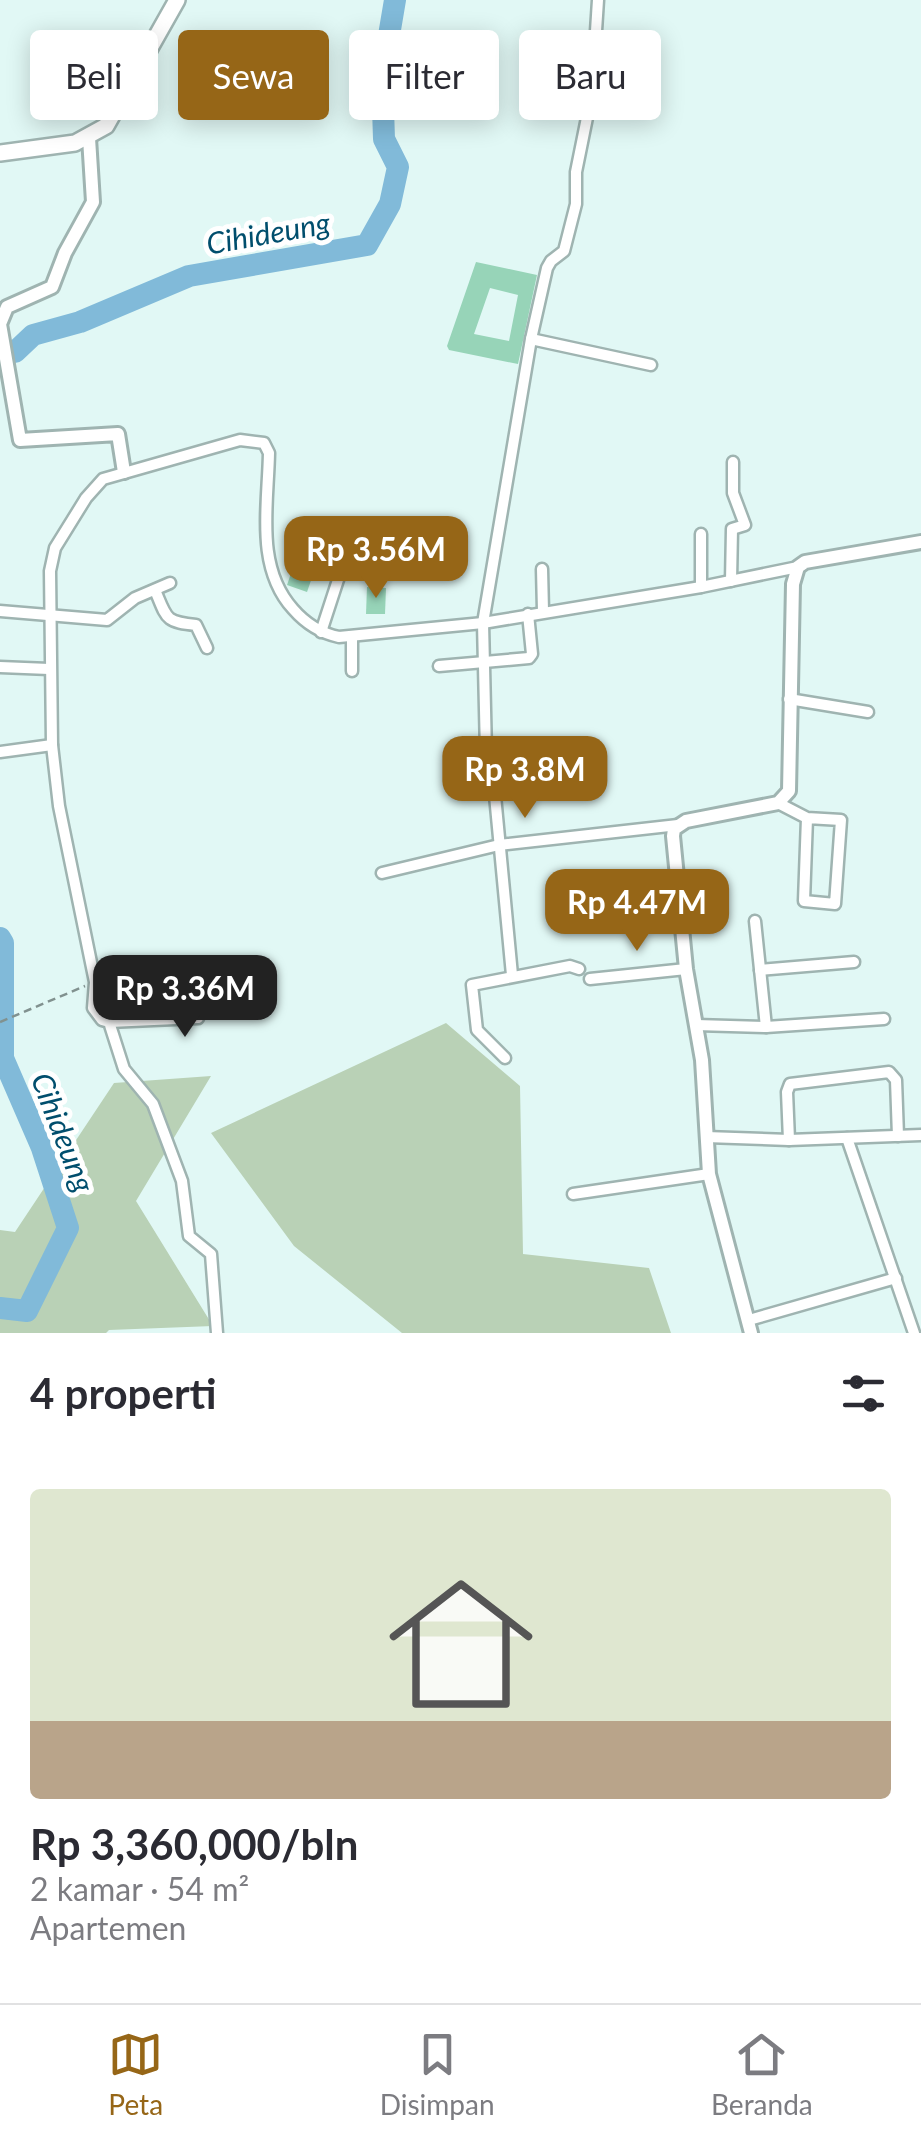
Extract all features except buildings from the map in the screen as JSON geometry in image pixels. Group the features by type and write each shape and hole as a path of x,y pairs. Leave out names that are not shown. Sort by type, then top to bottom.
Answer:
{"main road":[{"path":"0,153 61,146 88,138 113,119 177,0"}],"street":[{"path":"512,976 494,780 486,753 483,623 546,268 564,251 576,204 576,172 592,94 598,0"},
{"path":"88,138 92,207 65,253 52,287 7,307 0,324 20,440 118,434 124,472"},
{"path":"531,339 651,364"},
{"path":"217,1333 210,1254 189,1236 182,1182 154,1104 124,1068 108,1022 93,1008 95,982 59,806 49,668 50,571 54,548 94,488 103,479 124,472 240,440 264,443 269,453 270,576 287,603 321,632 352,638 483,623 701,586 805,562 921,542"},
{"path":"731,580 732,529 745,525 733,493 733,462"},
{"path":"700,534 701,586"},
{"path":"321,632 349,546"},
{"path":"382,872 498,845 678,825 778,803 786,796 790,784 789,698 798,566"},
{"path":"542,569 544,611"},
{"path":"0,612 107,620 135,598 170,583"},
{"path":"155,590 168,620 198,626 207,648"},
{"path":"439,666 531,656 528,614"},
{"path":"352,638 352,670"},
{"path":"0,667 49,668"},
{"path":"789,698 868,712"},
{"path":"0,752 52,745"},
{"path":"778,803 807,818 841,820 835,904 804,903 807,818"},
{"path":"678,825 672,844 704,1080 709,1174 750,1326 896,1278"},
{"path":"626,924 680,920"},
{"path":"756,920 766,1027"},
{"path":"760,970 854,962"},
{"path":"505,1058 476,1030 470,987 572,966 579,970"},
{"path":"590,979 686,969"},
{"path":"108,1022 198,1018 208,985 215,976"},
{"path":"696,1025 766,1027 884,1020"},
{"path":"789,1140 790,1084 889,1072 896,1080 898,1136"},
{"path":"706,1136 789,1140 921,1135"},
{"path":"846,1138 914,1333"},
{"path":"573,1194 709,1174"}],"path":[{"path":"0,1022 95,982"}],"green space":[{"path":"446,1023 520,1086 523,1254 649,1268 671,1333 402,1333 294,1246 211,1133"},
{"path":"211,1076 136,1201 213,1326 106,1333 0,1333 0,1230 15,1232 114,1083"}],"waterway":[{"name":"Cihideung","path":"0,352 15,352 33,335 80,322 189,276 367,245 390,204 398,167 384,139 382,77 395,0"},
{"name":"Cihideung","path":"0,938 3,1058 42,1148 68,1228 27,1311 0,1308"}]}
